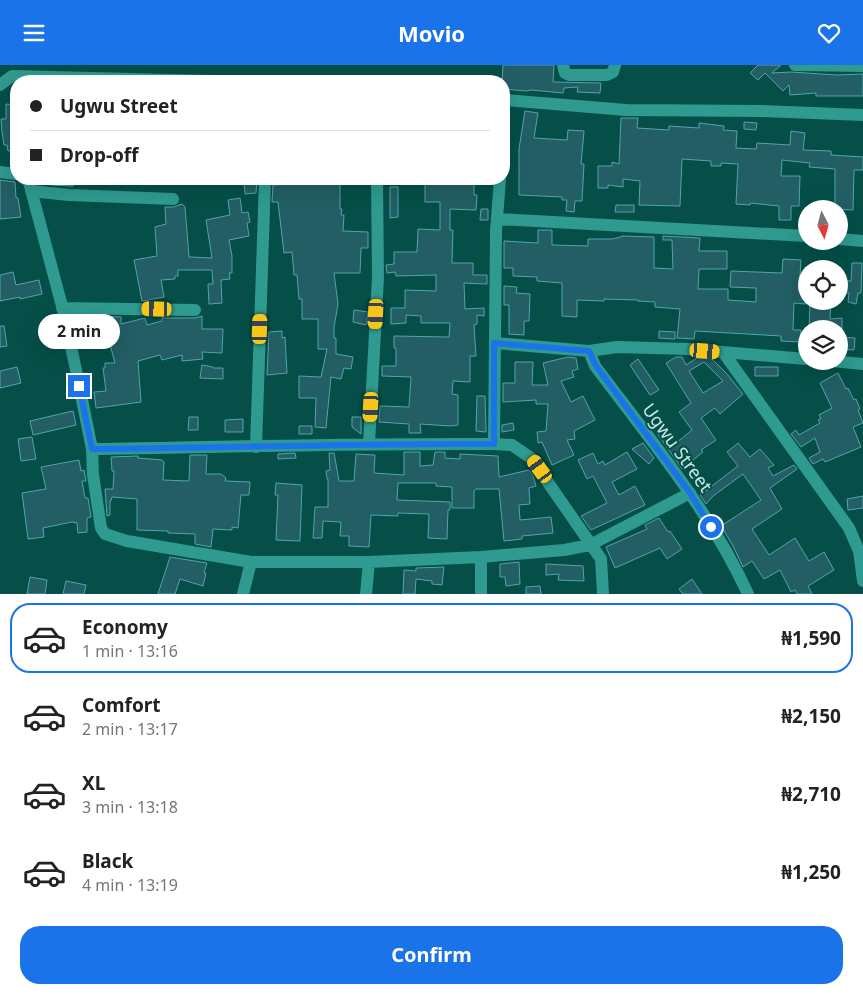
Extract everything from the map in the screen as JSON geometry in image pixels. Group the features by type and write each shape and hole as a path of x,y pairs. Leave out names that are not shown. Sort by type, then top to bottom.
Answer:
{"street":[{"path":"563,65 565,73 569,75 607,75 613,72 615,65"},
{"path":"795,65 863,66"},
{"path":"510,100 626,110 762,111 863,115"},
{"path":"30,185 62,308 92,449 93,475 101,528 106,534 127,541 252,562 370,562 481,557 564,550 590,545 690,493"},
{"path":"256,447 265,185"},
{"path":"369,444 378,277 377,185"},
{"path":"494,444 496,231 500,185"},
{"path":"31,191 69,195 173,199"},
{"path":"498,219 798,236"},
{"path":"848,240 863,241"},
{"path":"62,308 195,310"},
{"path":"494,343 589,351 616,347 688,349 798,358"},
{"name":"Ugwu Street","path":"589,351 596,366 690,493 732,560 748,594"},
{"path":"722,352 849,528 859,551 863,581"},
{"path":"848,363 863,364"},
{"path":"92,449 369,444 512,445 531,458 601,559 603,594"},
{"path":"481,557 481,594"},
{"path":"243,594 252,562"},
{"path":"366,594 370,562"}],"building":[{"path":"503,65 554,65 553,82 601,83 600,93 577,92 578,87 564,88 563,93 510,90 510,75 502,75"},
{"path":"758,65 781,65 772,73 863,74 863,96 816,96 816,93 790,95 789,85 783,91 765,73 758,80 750,73"},
{"path":"6,104 10,104 10,151 8,151 7,145 4,145 1,119 6,119"},
{"path":"525,111 538,113 534,138 567,140 568,130 584,131 581,164 584,164 582,201 575,201 574,212 566,211 567,200 562,200 562,197 519,195 519,149"},
{"path":"621,118 638,118 637,128 669,130 669,126 699,128 699,123 724,126 723,130 737,131 736,148 756,149 757,143 790,145 791,131 805,133 803,150 831,151 831,155 863,157 863,170 854,170 853,210 848,210 848,200 835,200 835,169 809,167 810,163 782,160 781,176 800,176 798,206 791,206 791,220 779,220 779,206 750,203 750,205 736,204 738,164 721,163 721,166 711,166 711,161 682,159 680,206 639,205 640,181 623,179 623,187 608,185 608,188 598,188 598,166 612,166 612,162 619,164"},
{"path":"744,122 757,123 756,130 744,129"},
{"path":"0,180 10,181 10,185 15,185 16,198 18,198 21,217 0,219"},
{"path":"244,185 257,185 256,193 245,194"},
{"path":"273,185 340,185 340,209 342,209 341,215 344,215 343,231 368,232 368,248 361,248 360,273 334,273 338,304 334,327 336,354 353,357 351,369 344,368 341,379 331,377 326,428 315,427 316,398 299,398 299,376 321,377 327,349 318,349 318,319 302,319 302,299 299,299 297,275 294,275 292,252 284,253 278,202 272,202"},
{"path":"425,185 474,185 474,195 477,195 476,210 450,209 450,230 453,230 452,263 473,263 473,275 487,275 487,284 464,283 465,309 484,308 484,316 477,315 477,324 474,325 476,356 470,356 470,382 453,381 452,394 458,395 458,425 420,424 421,433 409,433 409,424 379,422 380,406 409,407 411,377 382,376 382,366 396,366 394,336 449,337 450,323 421,323 421,316 406,315 406,323 391,324 391,308 405,308 405,290 436,291 436,275 396,276 395,272 387,273 386,265 394,264 394,252 417,252 418,229 440,230 440,202 425,202"},
{"path":"390,187 398,187 398,217 390,218"},
{"path":"240,198 242,213 248,212 250,222 247,223 249,236 229,240 232,256 232,273 229,273 230,279 221,280 222,303 209,304 208,284 213,284 212,270 178,270 178,276 175,276 175,279 161,280 164,297 142,301 134,260 157,256 155,227 166,224 165,207 182,204 185,207 189,257 212,258 206,220 230,215 228,200"},
{"path":"616,205 634,205 634,212 615,212"},
{"path":"481,209 488,209 488,220 480,220"},
{"path":"538,230 552,230 552,245 588,246 588,239 612,239 621,236 654,237 654,268 673,269 672,240 663,240 663,236 700,238 699,251 727,251 727,269 699,269 698,289 728,289 728,300 756,302 756,288 730,287 731,271 782,273 783,259 801,260 798,260 798,303 794,303 793,330 798,330 798,342 781,341 781,336 695,331 694,339 677,338 680,309 655,307 655,302 638,300 577,300 577,317 562,316 562,283 537,281 537,277 513,276 513,268 504,268 504,241 538,243"},
{"path":"852,263 862,263 861,293 858,293 856,304 848,302 848,281 851,281"},
{"path":"13,272 16,285 39,280 42,294 0,301 0,275"},
{"path":"504,286 517,287 516,293 530,294 529,321 524,321 524,335 509,334 509,305 504,305"},
{"path":"354,310 368,312 366,325 353,322"},
{"path":"810,310 830,310 830,319 842,318 842,320 809,320"},
{"path":"82,316 121,317 121,324 145,318 147,325 162,321 162,318 195,318 202,316 202,329 223,329 222,353 202,352 203,359 182,361 182,355 162,360 160,355 138,361 141,402 96,408 94,392 106,391 103,368 105,368 105,363 115,363 106,330 82,337 77,318"},
{"path":"0,326 4,326 7,346 0,347"},
{"path":"282,331 282,338 285,337 287,373 267,375 269,332"},
{"path":"659,331 675,332 675,339 659,338"},
{"path":"848,338 855,338 854,350 848,350"},
{"path":"568,357 576,358 578,369 572,371 574,377 561,381 571,402 583,396 595,420 574,431 575,439 567,440 574,455 552,465 542,442 538,443 537,432 546,431 548,404 536,404 536,400 503,402 503,383 515,383 515,362 533,362 532,385 548,385 543,363"},
{"path":"676,357 682,357 686,365 697,358 712,359 743,394 720,414 715,408 701,418 716,440 701,450 703,452 682,469 656,432 658,431 670,448 692,430 679,412 691,403 666,363","holes":["704,362 723,381 703,393 689,371"]},
{"path":"638,359 659,390 650,395 630,365"},
{"path":"202,365 223,368 223,379 200,378"},
{"path":"17,367 21,383 0,388 0,371"},
{"path":"755,367 778,367 778,376 755,376"},
{"path":"838,373 846,389 848,388 854,400 856,399 860,409 858,410 863,423 853,427 861,447 825,462 823,459 813,464 809,458 820,452 815,438 801,447 791,434 796,430 799,435 820,423 818,420 821,419 819,415 832,408 820,383"},
{"path":"477,396 485,396 486,432 476,431"},
{"path":"73,411 76,425 33,435 30,421"},
{"path":"189,417 198,417 198,430 188,430"},
{"path":"352,417 361,417 361,434 352,427"},
{"path":"243,419 243,432 225,432 225,420"},
{"path":"513,423 514,430 502,432 502,425"},
{"path":"299,426 312,426 312,434 299,434"},
{"path":"32,437 36,459 21,461 18,439"},
{"path":"643,443 654,458 649,464 632,449"},
{"path":"738,443 750,457 760,449 774,465 768,468 773,476 794,465 797,469 770,488 782,509 752,529 769,555 795,538 809,561 824,552 834,570 808,586 812,594 797,594 795,590 791,592 780,570 764,579 752,561 743,567 721,526 761,500 743,474 713,496 706,504 700,495 738,466 727,452"},
{"path":"404,452 420,452 420,466 433,465 435,452 445,452 445,458 460,459 460,454 498,456 499,477 529,470 536,486 529,488 530,504 519,505 520,520 551,517 553,533 522,536 522,539 504,541 499,489 476,489 474,491 474,508 452,508 452,487 436,486 436,483 398,483 397,500 450,502 447,539 428,538 429,514 398,513 398,516 371,515 369,547 349,546 349,536 340,536 341,522 323,521 322,538 313,538 315,507 328,507 328,479 326,471 330,470 329,453 334,453 339,481 354,481 356,454 375,455 374,473 404,475"},
{"path":"627,452 637,469 612,482 619,495 635,486 645,505 591,530 581,516 607,503 593,476 587,479 578,460 593,453 598,464 603,461 605,465"},
{"path":"295,453 296,458 278,459 278,454"},
{"path":"190,455 207,455 206,474 221,474 226,478 225,481 250,482 249,495 241,495 238,528 232,527 232,530 213,529 211,547 195,544 195,534 137,530 137,499 112,497 110,501 110,515 107,516 105,489 113,489 114,471 112,471 111,457 138,456 138,458 162,460 164,462 163,480 189,481"},
{"path":"79,460 81,471 84,470 86,481 82,481 85,498 88,498 91,517 87,518 87,532 78,533 77,523 72,522 43,528 44,537 28,539 22,493 46,489 41,467"},
{"path":"276,483 302,485 300,541 276,540 278,495 275,495"},
{"path":"863,496 863,508 848,510 847,499"},
{"path":"659,518 682,549 667,559 660,548 615,568 606,547 647,529 645,525"},
{"path":"170,557 207,563 203,586 180,579 175,594 158,594"},
{"path":"519,562 520,584 506,586 505,577 500,577 500,564"},
{"path":"546,564 583,566 584,581 558,580 559,574 546,575"},
{"path":"444,567 442,585 432,584 432,581 416,579 415,594 403,594 404,570 416,571 416,568"},
{"path":"30,577 47,580 45,594 27,594"},
{"path":"692,579 702,594 683,594 679,589"},
{"path":"66,581 86,585 84,594 63,594"},
{"path":"540,586 541,594 526,594 526,587"}],"route":[{"path":"79,386 92,449 380,443 494,444 494,343 589,351 596,366 690,493 711,527"}]}
